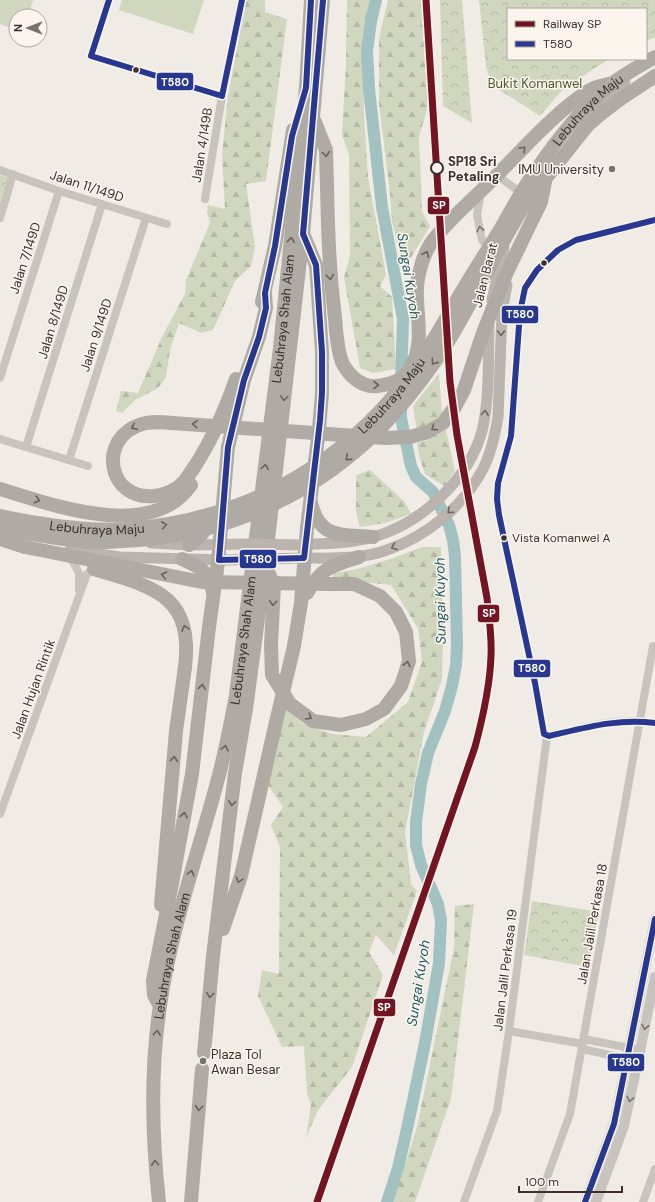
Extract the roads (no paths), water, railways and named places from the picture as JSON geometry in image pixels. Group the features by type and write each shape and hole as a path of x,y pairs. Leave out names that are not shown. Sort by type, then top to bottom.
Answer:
{"highway":[{"name":"Lebuhraya Shah Alam","path":"159,1202 153,1108 155,1049 160,1006 171,947 229,735 236,695 280,348 306,88 311,0"},
{"name":"Lebuhraya Shah Alam","path":"204,1053 235,773 246,709 265,566 303,234 323,0"},
{"name":"Lebuhraya Maju","path":"0,516 55,526 104,529 128,529 164,525 231,509 269,493 311,470 346,444 380,412 408,378 434,340 527,183 546,155 588,105 613,83 655,58"},
{"name":"Lebuhraya Maju","path":"0,528 52,538 94,542 166,538 227,524 264,509 295,493 341,464 389,419 417,386 450,338 523,208 588,125 655,74"},
{"path":"314,117 326,150 330,270 336,333 342,362 349,373 362,383 374,387 395,382 403,377 410,369 416,358 419,340 419,273 424,257 431,244 457,214 571,103 591,88 613,83"},
{"path":"306,88 292,136 265,293 252,336 230,397 209,442 184,482 169,493 144,496 131,492 123,486 114,472 112,458 116,444 126,432 142,424 159,421 172,422 385,438 410,437 428,432 443,422 455,407 464,390 483,333 506,272 541,202 546,178"},
{"path":"214,956 241,876 294,646 301,602 303,544 320,421 322,393 322,352 316,265 303,234"},
{"path":"160,1006 154,995 153,980 192,774 209,627 222,560 224,496 228,447 244,380 259,337 266,308 265,293"},
{"path":"0,489 66,509 94,514 118,516 141,514 166,506 177,500 187,490 204,465 209,442"},
{"path":"189,545 208,527 224,496"},
{"path":"310,499 318,523 325,529 337,534 373,537"},
{"path":"0,539 128,580 154,590 170,602 181,616 187,635 187,653 176,731 161,891 161,908 164,922"},
{"path":"25,547 202,582 330,584 354,584 380,596 396,612 406,632 409,662 401,686 384,709 366,719 341,725 313,721 290,704 272,675 271,645 274,585 265,566"},
{"path":"301,602 314,580 323,571 359,556"},
{"path":"182,559 202,568 207,575 214,595"},
{"path":"192,1202 202,1069"}],"main road":[{"name":"Jalan Barat","path":"0,532 40,545 120,556 222,560 359,556 387,550 414,539 435,525 458,504 473,485 491,449 496,432 498,417 502,312 511,267 542,171 563,142 590,113 636,72 655,58"},
{"name":"Jalan Barat","path":"0,516 61,532 115,542 189,545 303,544 356,541 373,537 406,524 423,512 445,493 456,481 474,450 481,432 486,411 489,319 493,290 504,247 565,156 600,115 633,88 655,74"}],"street":[{"path":"109,0 91,56 222,96"},
{"name":"Jalan 4/149B","path":"205,199 222,96 242,0"},
{"name":"Jalan 11/149D","path":"0,170 59,191 167,224"},
{"path":"511,267 500,262 482,240 477,215 482,187 491,171 533,202"},
{"path":"0,218 13,174"},
{"name":"Jalan 7/149D","path":"0,378 59,191"},
{"name":"Jalan 8/149D","path":"26,447 102,204"},
{"name":"Jalan 9/149D","path":"69,460 146,218"},
{"name":"Jalan Jalil Perkasa 19","path":"464,1202 497,1111 548,736 543,732 536,683 499,514 498,499 498,483 511,436 520,312 525,288 537,270 558,250 576,240 655,220"},
{"path":"0,439 88,466"},
{"name":"Jalan Hujan Rintik","path":"65,549 74,561 79,573 80,595"},
{"name":"Jalan Hujan Rintik","path":"0,814 87,574 105,560 120,556"},
{"name":"Jalan Jalil Perkasa 18","path":"538,1202 570,1114 653,646"},
{"path":"548,736 619,721 640,720 655,723"},
{"path":"585,1202 614,1124 655,919"},
{"path":"596,1202 624,1126 655,977"},
{"path":"509,1031 583,1044 640,1050"},
{"path":"583,1044 627,1059 638,1061"},
{"path":"643,1202 655,1169"}],"waterway":[{"name":"Sungai Kuyoh","path":"376,0 371,21 367,51 369,89 382,207 403,319 401,383"},
{"name":"Sungai Kuyoh","path":"387,1202 398,1168 407,1129 425,1043 439,963 441,920 438,904 421,865 416,845 416,822 421,784 428,753 445,711 452,686 456,665 457,646 455,556 453,540 449,525 433,492 416,477 411,466 401,418 401,402"}],"rail line":[{"name":"SP","path":"317,1202 475,747 486,702 490,668 491,642 487,598 457,435 450,382 426,0"}],"place":[{"name":"SP18 Sri Petaling","path":"437,168"},
{"name":"IMU University","path":"612,169"},
{"name":"Vista Komanwel A","path":"504,538"},
{"name":"Plaza Tol Awan Besar","path":"203,1061"}],"park label":[{"name":"Bukit Komanwel","path":"535,83"}]}
